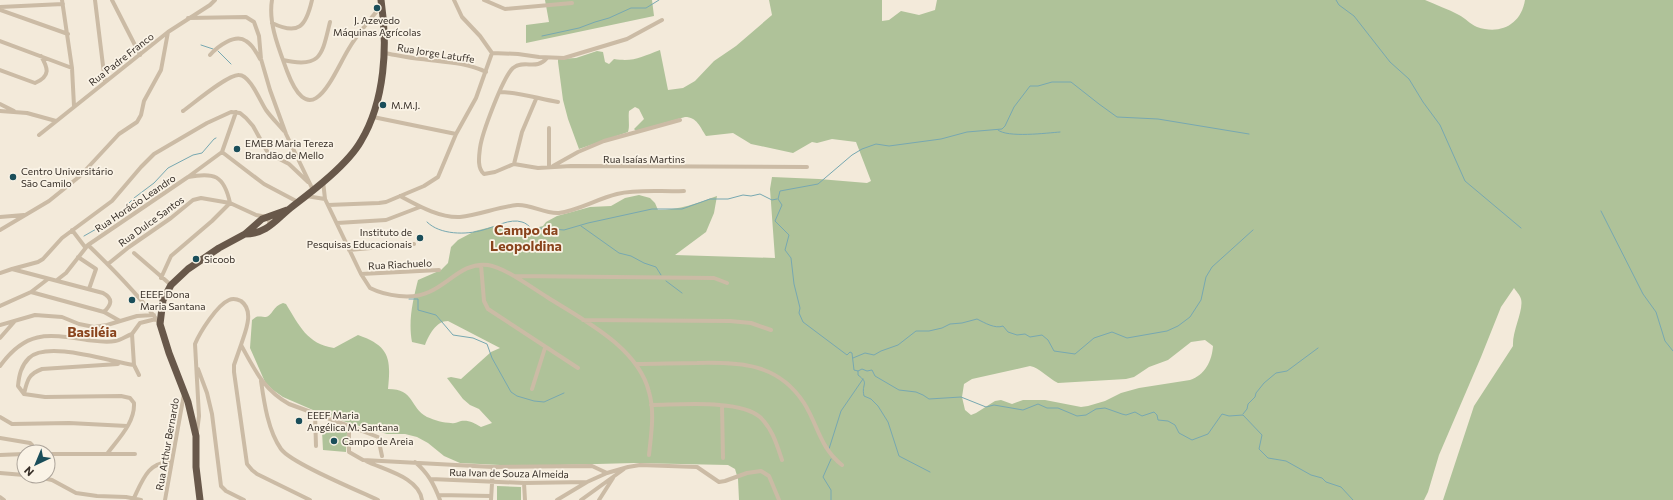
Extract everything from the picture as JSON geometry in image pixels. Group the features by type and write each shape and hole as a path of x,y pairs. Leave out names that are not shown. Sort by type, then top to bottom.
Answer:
{"highway":[{"path":"245,234 264,230 271,226 287,210 323,181 355,150 367,131 373,116 384,71 385,30 382,2"},
{"path":"200,500 196,467 196,436 192,416 157,319 163,300 171,285 180,276 206,257 245,234 267,217 287,210"}],"street":[{"path":"96,0 105,82"},
{"path":"112,0 140,55"},
{"name":"Rua Padre Franco","path":"39,135 168,32 210,5 215,0"},
{"path":"272,0 272,23 283,60 289,76 300,95 309,99 320,96 327,88 348,50 382,2"},
{"path":"272,23 288,30 297,28 307,17 312,0"},
{"path":"454,0 462,17 480,36 492,53 547,58 571,56 626,39 662,20"},
{"path":"484,0 505,9 572,3"},
{"path":"0,7 62,2 72,68 74,106"},
{"path":"0,10 68,34"},
{"path":"188,18 235,17 251,19 257,28 261,59 286,134 313,190"},
{"path":"283,60 302,63 314,60 321,52 330,22"},
{"path":"0,230 49,201 80,176 115,138 137,122 141,115 144,101 161,70 168,32"},
{"path":"210,56 221,45 240,39 251,44 261,59"},
{"path":"0,41 72,68"},
{"name":"Rua Jorge Latuffe","path":"384,53 413,58 461,63 473,66 486,72"},
{"path":"328,205 379,203 424,186 438,177 456,134 476,98 492,53"},
{"path":"0,70 35,83 42,80 46,74 46,66 40,56"},
{"path":"536,99 522,132 514,164 495,172 484,174 480,168 480,147 491,113 510,72 514,68 522,65 538,65 547,58"},
{"path":"183,111 228,78 238,74 243,75 252,84 267,111 286,134"},
{"path":"500,92 515,93 536,99 558,102"},
{"path":"0,104 14,111"},
{"path":"0,111 14,111 56,121"},
{"path":"0,273 31,264 42,259 62,238 112,201 141,166 154,154 207,123 226,114 236,112 243,115 249,121 268,153 289,164 308,182"},
{"path":"188,177 222,152 236,112"},
{"path":"373,116 456,134"},
{"path":"549,128 551,167 578,152 604,141 680,120"},
{"path":"222,152 264,184 298,202"},
{"name":"Rua Isaías Martins","path":"514,164 529,167 807,167"},
{"name":"Rua Horácio Leandro","path":"57,280 66,273 87,246 188,177 205,174 214,176 222,183 226,190 230,204"},
{"path":"323,181 325,199 361,274 370,288 393,294 412,296 429,292 471,266 481,265 496,267 514,276 583,320 618,345 636,364 646,383 652,405 649,455"},
{"path":"400,196 420,207 452,216 471,215 516,205 556,213 564,212 618,194 684,191"},
{"path":"306,196 325,199"},
{"name":"Rua Dulce Santos","path":"108,264 197,198 230,204"},
{"path":"161,278 171,256 230,204 256,215 267,217 271,226"},
{"path":"337,223 386,220 420,207"},
{"path":"0,216 26,215"},
{"path":"256,215 258,223 264,230"},
{"path":"72,230 87,246 108,264 157,319"},
{"path":"349,250 414,244"},
{"path":"134,254 171,285"},
{"path":"78,256 96,269 89,289"},
{"path":"481,265 485,306 492,313 578,368"},
{"path":"12,269 103,293 110,298 111,304 104,312"},
{"name":"Rua Riachuelo","path":"361,274 439,270"},
{"path":"514,276 714,278 727,283"},
{"path":"0,306 31,292 48,278"},
{"path":"31,292 104,312 120,321"},
{"path":"244,500 226,491 220,486 212,414 194,350 198,337 213,316 223,304 234,299 243,302 248,312 246,330 234,365 247,464 257,474 310,500"},
{"path":"0,325 35,315 62,317 79,324 94,327 107,325 142,315 157,319"},
{"path":"0,366 9,354 19,345 35,338 58,336 113,342 132,334 140,323 157,319"},
{"path":"583,320 730,321 751,323 771,330"},
{"path":"0,338 14,322"},
{"path":"132,334 134,365 139,375"},
{"path":"241,345 261,381 268,419 277,442 284,452 313,469 378,500"},
{"path":"532,389 545,348"},
{"path":"107,454 127,426 134,409 134,403 126,397 121,396 44,397 24,394 18,386 19,374 30,357 42,353 64,352 94,356 122,364"},
{"path":"636,364 731,362 750,365 764,370 777,377 800,397 828,451 842,465"},
{"path":"24,394 28,378 31,374 42,369 122,364 134,365"},
{"path":"196,436 199,420 197,365"},
{"path":"261,381 281,399 315,414 378,438 382,456"},
{"name":"Rua Arthur Bernardo","path":"165,500 184,392"},
{"path":"652,405 738,406 750,410 759,416 766,424 774,437 782,460"},
{"path":"722,406 723,458"},
{"path":"315,414 316,446"},
{"path":"1,418 12,424 69,423 127,426"},
{"path":"348,426 349,452 363,460 410,480 418,489 422,500"},
{"path":"0,438 31,444"},
{"path":"0,455 16,454"},
{"path":"56,454 135,454"},
{"path":"363,460 493,467 592,466 607,473"},
{"path":"134,498 141,482 150,469 160,462 171,462"},
{"path":"415,462 424,469 432,479 440,500"},
{"path":"557,500 587,482 607,473 640,465 693,467 700,469 717,480 725,481 747,473 760,471 769,476 779,500"},
{"path":"438,495 491,498 493,467"},
{"path":"581,500 628,467"},
{"path":"0,473 16,474"},
{"path":"599,500 614,476"},
{"name":"Rua Ivan de Souza Almeida","path":"432,479 524,483 587,482"},
{"path":"56,482 76,494 134,498 141,500"},
{"path":"524,483 525,500"},
{"path":"0,497 4,500"}],"green space":[{"path":"545,0 652,0 654,16 526,43 526,25 549,22"},
{"path":"769,0 882,0 882,21 889,20 901,11 919,15 935,10 937,0 1425,0 1459,15 1477,27 1494,30 1501,29 1514,22 1523,9 1525,0 1673,0 1673,500 1443,500 1474,406 1513,346 1514,334 1521,309 1519,295 1514,288 1501,307 1439,455 1428,492 1424,500 739,500 738,479 735,469 728,465 634,463 523,466 460,463 444,456 428,443 417,437 405,434 387,434 329,417 283,397 265,382 250,348 252,320 256,317 266,317 270,315 277,306 283,303 286,304 295,319 310,338 325,346 334,348 358,335 377,344 386,355 388,362 388,389 403,392 411,399 421,413 427,417 448,423 469,421 481,427 492,423 479,409 470,405 463,399 447,378 451,377 461,379 491,352 500,348 448,321 440,323 437,326 431,333 425,345 412,342 411,318 418,280 441,270 448,263 451,247 458,240 475,231 495,226 535,228 543,226 546,222 557,216 590,207 611,206 625,198 639,195 650,198 655,203 658,210 666,210 696,204 717,196 714,213 706,232 675,255 775,258 770,189 772,177 867,183 871,181 856,142 832,139 817,143 812,142 793,153 751,144 733,133 706,136 700,126 689,117 636,131 634,129 644,119 639,109 635,107 629,111 628,132 579,149 563,100 558,62 558,59 576,58 597,51 603,52 605,62 609,64 614,59 627,60 642,57 660,50 668,90 683,88 695,81 714,61 736,46 772,15","holes":["1205,340 1213,346 1207,367 1195,378 1139,388 1121,393 1105,401 1088,406 1081,407 1045,400 1023,400 1012,404 1001,400 995,401 971,415 965,410 962,397 964,384 972,379 1030,366 1034,367 1058,383 1126,379 1134,377 1149,367 1168,360 1191,342"]},
{"name":"Campo de Areia","path":"322,431 347,432 346,452 323,450"},
{"path":"497,486 521,487 521,500 497,500"}],"waterway":[{"path":"542,36 579,28 609,18 631,8 646,8 659,0"},
{"path":"1336,0 1339,5 1354,16 1390,62 1409,79 1423,102 1440,125 1465,181 1521,228"},
{"path":"201,45 213,49"},
{"path":"218,51 231,64"},
{"path":"930,472 899,456 888,422 878,406 871,399 864,396 864,380 858,375 858,371 854,370 852,353 850,352 847,355 803,322 799,313 800,308 794,284 791,258 785,250 789,235 775,221 782,205 778,199 780,191 818,184 852,155 862,149 876,144 889,146 941,139 967,132 1002,129 1014,107 1030,86 1038,86 1052,82 1071,82 1117,117 1158,119 1249,134"},
{"path":"998,130 1010,134 1060,132"},
{"path":"84,236 112,220 134,198 154,183 168,168 193,155 202,153 216,138"},
{"path":"427,222 432,226 446,232 454,233 476,232 502,223 513,221 523,222 532,229 564,230 588,223 652,209 682,209 710,199 728,199 743,195 751,196 760,194 772,200 777,199"},
{"path":"1601,211 1643,294 1656,312 1665,341 1673,351"},
{"path":"581,226 619,253 631,256 656,267 661,275"},
{"path":"853,358 865,353 874,355 898,345 916,331 929,331 942,328 950,324 962,323 977,319 993,326 1003,326 1008,332 1017,335 1025,334 1030,337 1042,335 1048,340 1054,351 1075,354 1094,338 1112,332 1127,338 1167,331 1178,326 1190,317 1201,300 1206,277 1212,267 1253,230"},
{"path":"666,281 682,293"},
{"path":"409,299 418,299 418,310 436,315 453,335 473,338 487,344 492,358 511,392 517,396 544,402 564,393"},
{"path":"1243,414 1247,409 1248,404 1255,397 1256,393 1264,383 1276,373 1287,371 1318,348"},
{"path":"858,371 862,369 867,371 872,370 875,376 899,390 916,392 929,399 961,397 986,407 994,405 1023,410 1038,404 1047,408 1058,408 1077,416 1086,415 1096,409 1105,408 1126,415 1135,412 1142,416 1154,412 1157,415 1158,420 1168,421 1175,425 1179,433 1192,440 1208,434 1222,414 1229,416 1243,415 1262,435 1259,449 1268,458 1286,461 1311,475 1322,478 1326,482 1341,487 1353,500"},
{"path":"829,449 841,411 863,379"},
{"path":"831,459 823,477 831,490 831,500"}],"place":[{"name":"J. Azevedo Máquinas Agrícolas","path":"377,8"},
{"name":"M.M.J.","path":"383,105"},
{"name":"EMEB Maria Tereza Brandão de Mello","path":"237,149"},
{"name":"Centro Universitário São Camilo","path":"13,177"},
{"name":"Instituto de Pesquisas Educacionais","path":"420,238"},
{"name":"Sicoob","path":"196,259"},
{"name":"EEEF Dona Maria Santana","path":"132,300"},
{"name":"EEEF Maria Angélica M. Santana","path":"299,421"},
{"name":"Campo de Areia","path":"334,441"}],"district":[{"name":"Campo da Leopoldina","path":"526,238"},
{"name":"Basiléia","path":"92,331"}]}
